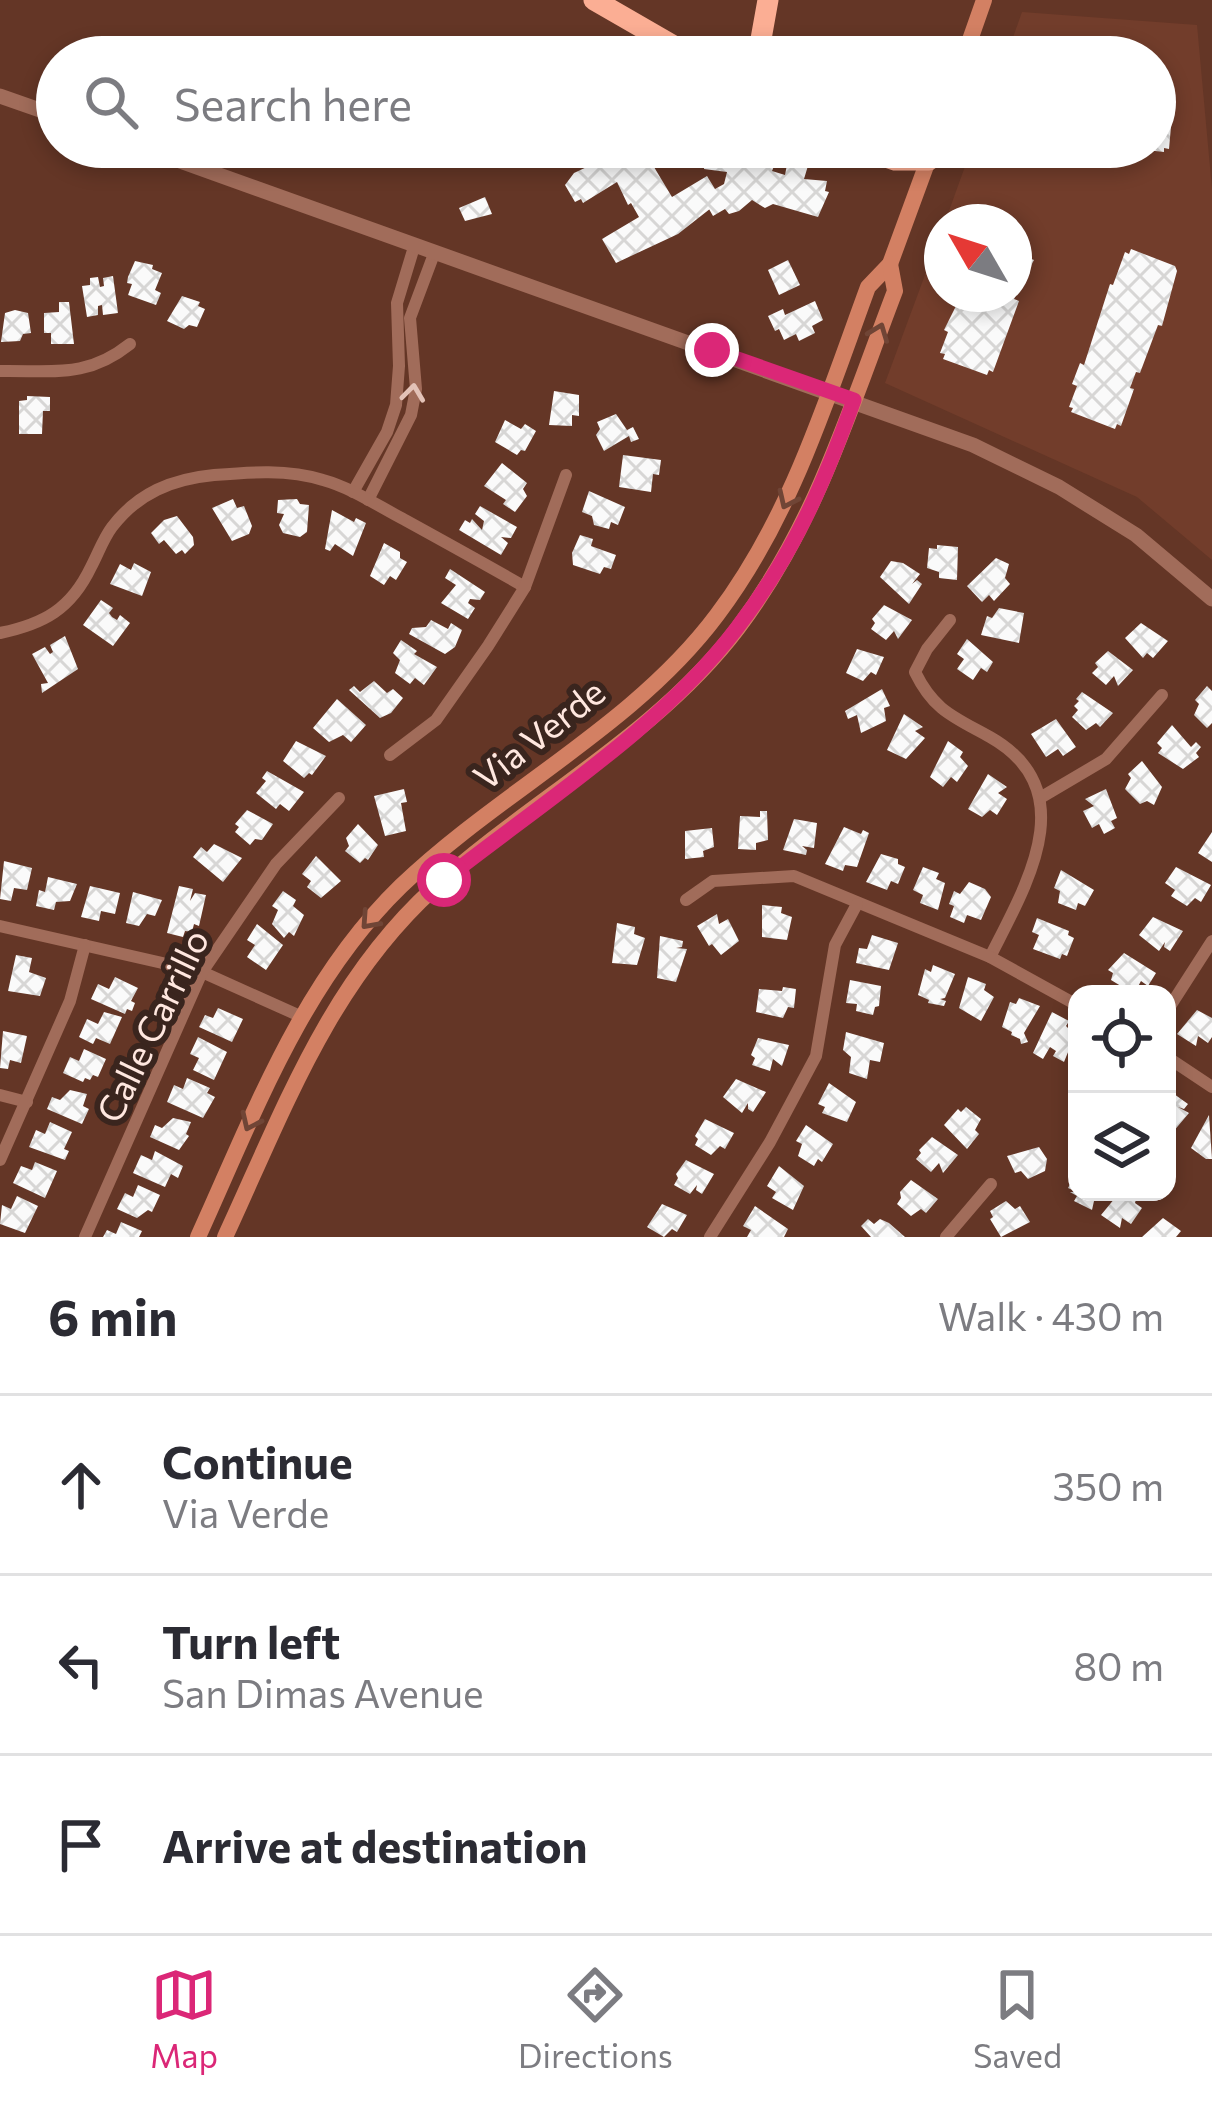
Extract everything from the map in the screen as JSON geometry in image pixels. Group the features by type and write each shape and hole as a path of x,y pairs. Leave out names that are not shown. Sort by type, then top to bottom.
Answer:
{"highway":[{"path":"594,0 657,36"},
{"path":"762,36 769,0"}],"main road":[{"path":"971,36 984,0"},
{"name":"Via Verde","path":"198,1237 300,1016 344,951 399,888 639,695 714,620 772,532 868,287 890,263 920,168"},
{"name":"Via Verde","path":"225,1237 322,1027 367,961 434,888 696,676 772,580 811,512 895,291 890,263"},
{"path":"300,1016 322,1027"}],"street":[{"path":"0,96 36,109"},
{"path":"198,168 973,445 1059,488 1136,535 1212,599"},
{"path":"368,500 410,415 416,375 397,303 414,247"},
{"path":"353,492 387,433 396,405 404,317 434,254"},
{"path":"0,371 83,371 109,361 130,344"},
{"path":"0,633 56,615 75,597 128,507 159,487 196,477 281,472 321,479 525,586"},
{"path":"390,755 436,720 525,586 566,475"},
{"path":"950,620 915,672 927,696 945,713 996,740 1025,768 1040,798 1042,839 1029,879 990,957"},
{"path":"1040,798 1106,759 1162,695"},
{"name":"Calle Carrillo","path":"85,1237 202,972 276,864 339,799"},
{"path":"686,900 713,881 794,877 990,957 1068,1000"},
{"path":"710,1237 770,1142 816,1056 835,945 857,904"},
{"path":"0,926 202,972 300,1016"},
{"path":"1176,997 1212,941"},
{"path":"0,1160 70,1001 85,945"},
{"path":"1176,1063 1212,1087"},
{"path":"0,1095 27,1102"},
{"path":"946,1237 991,1184"}],"shaded area":[{"path":"1022,12 1197,25 1212,189 1212,560 1137,497 885,383 924,278 924,312 1032,312 1032,204 951,204 964,168 1176,168 1176,36 1013,36"}],"building":[{"path":"585,168 655,168 672,197 707,176 715,189 724,184 727,172 704,168 773,168 785,175 786,168 807,168 804,179 827,181 825,191 829,192 818,217 773,204 765,208 752,200 729,214 725,209 713,216 709,209 678,234 616,263 602,239 639,217 617,182 583,203 581,199 575,202 565,185"},
{"path":"485,197 492,214 465,221 459,208"},
{"path":"1131,249 1175,266 1177,271 1162,326 1158,325 1140,373 1136,372 1121,426 1115,429 1071,412 1069,407 1077,386 1072,384 1080,363 1084,365 1110,284 1125,252"},
{"path":"788,260 800,285 779,295 768,270"},
{"path":"135,261 153,265 152,269 162,273 155,290 161,293 156,305 128,295 132,284 127,283 128,277"},
{"path":"113,276 118,313 103,315 102,305 98,315 87,317 82,286 98,277 100,287 104,286 103,278"},
{"path":"182,296 200,302 198,306 205,309 197,327 184,329 167,321"},
{"path":"815,301 823,320 812,326 815,333 799,341 796,334 784,340 779,329 775,331 768,316 783,309 785,315"},
{"path":"59,302 69,302 74,344 51,344 51,333 44,333 44,313 59,312"},
{"path":"953,312 1015,312 993,372 987,375 943,359 945,354 940,353 948,332 944,330"},
{"path":"5,313 28,313 31,333 23,334 20,341 1,342"},
{"path":"554,391 579,395 579,416 572,415 572,426 549,425"},
{"path":"27,396 50,397 50,411 43,411 42,434 19,434 19,401"},
{"path":"616,414 627,430 633,427 639,439 631,442 629,436 604,451 596,435 597,422"},
{"path":"505,420 536,431 525,451 517,455 495,442"},
{"path":"623,455 661,460 651,492 619,487"},
{"path":"502,463 527,483 523,489 527,496 515,512 484,486"},
{"path":"589,491 625,507 618,525 611,522 609,529 594,525 592,516 582,512"},
{"path":"233,499 237,508 244,506 252,526 249,534 232,541 212,508"},
{"path":"297,499 309,505 307,532 300,537 283,533 279,525 284,514 277,513 278,500"},
{"path":"480,506 517,527 511,538 501,537 508,543 501,555 459,530 465,520 470,523 472,519 482,530 484,521 475,514"},
{"path":"332,510 366,523 353,556 335,544 330,551 325,549"},
{"path":"177,516 193,537 194,545 185,554 182,550 176,554 164,540 159,544 151,533 164,520"},
{"path":"580,535 593,539 591,546 616,555 611,569 604,567 600,574 573,565 572,553"},
{"path":"384,543 407,562 396,580 390,576 384,585 370,576"},
{"path":"937,545 958,547 957,580 939,578 939,572 927,568 929,548 937,549"},
{"path":"996,558 1009,564 1005,578 1010,584 994,601 989,595 982,602 967,586"},
{"path":"891,561 920,574 912,584 917,580 922,584 909,604 880,577"},
{"path":"134,563 151,572 142,596 110,584 120,564 131,570"},
{"path":"450,569 485,592 480,600 470,599 468,603 475,608 468,619 441,603 456,585 445,578"},
{"path":"101,600 113,608 112,617 117,620 120,615 130,623 113,646 83,625"},
{"path":"884,605 912,620 898,639 894,631 886,640 871,629 872,619"},
{"path":"999,608 1024,613 1019,643 981,635 987,616 992,618"},
{"path":"431,620 462,630 455,647 445,654 409,634"},
{"path":"1141,623 1168,641 1153,658 1147,653 1143,658 1125,638"},
{"path":"65,636 78,669 42,693 41,684 48,683 32,654 45,647 50,654 50,645"},
{"path":"967,639 993,662 973,680 957,669 964,659 957,654"},
{"path":"401,640 437,667 424,685 415,678 410,684 395,673 400,660 393,653"},
{"path":"857,649 884,657 876,675 871,672 863,681 846,673"},
{"path":"1108,651 1133,670 1118,686 1114,676 1106,685 1092,673"},
{"path":"374,681 387,693 393,689 403,698 380,718 349,690 354,686 360,692"},
{"path":"1207,686 1212,691 1212,723 1207,728 1194,715 1199,704 1195,700"},
{"path":"882,689 890,706 884,708 886,721 861,733 857,715 848,719 845,711"},
{"path":"1082,692 1113,713 1100,727 1096,723 1086,730 1072,717"},
{"path":"337,699 366,725 351,742 343,735 329,742 313,728"},
{"path":"904,714 923,727 915,731 925,738 906,759 887,750"},
{"path":"1056,719 1076,747 1063,756 1058,749 1046,757 1031,734"},
{"path":"1172,725 1191,747 1196,742 1201,747 1196,753 1199,757 1183,769 1158,753 1162,748 1157,743"},
{"path":"296,741 326,756 304,778 283,761"},
{"path":"948,741 963,752 960,757 968,766 957,782 951,777 943,787 930,777"},
{"path":"1142,761 1162,787 1154,805 1140,804 1125,789 1131,778 1128,774"},
{"path":"267,771 304,792 289,811 280,804 276,809 256,793"},
{"path":"988,774 1007,787 998,793 1007,799 997,815 990,810 982,817 968,809"},
{"path":"404,789 407,802 401,803 406,831 385,836 374,796"},
{"path":"1106,789 1117,818 1111,821 1115,828 1104,834 1099,824 1092,828 1083,811 1094,806 1085,799"},
{"path":"247,810 273,824 262,840 255,839 250,845 235,832 239,827 235,824"},
{"path":"760,811 767,811 768,840 756,843 756,850 738,849 740,816 760,817"},
{"path":"794,819 817,823 814,848 802,846 806,855 783,850"},
{"path":"358,824 378,845 360,863 345,851 349,846 346,838"},
{"path":"844,827 869,833 857,867 845,865 843,871 825,864"},
{"path":"712,828 714,847 703,851 704,857 685,859 685,831"},
{"path":"1212,832 1212,862 1198,853"},
{"path":"214,844 242,858 223,882 193,857 201,847 207,852"},
{"path":"881,854 898,859 905,867 898,884 891,881 887,890 866,882"},
{"path":"316,856 341,881 321,898 307,887 311,881 302,874"},
{"path":"4,861 32,868 27,890 14,888 11,901 0,899"},
{"path":"923,867 939,873 936,879 945,883 938,910 920,903 923,895 913,890"},
{"path":"1176,867 1211,885 1201,902 1195,898 1187,906 1171,896 1175,890 1165,883"},
{"path":"1061,870 1094,890 1085,906 1078,903 1076,910 1058,903 1060,891 1054,888"},
{"path":"48,877 77,884 70,901 56,902 54,910 36,906"},
{"path":"969,882 991,897 981,920 967,915 964,923 950,917 954,906 949,904 954,891 960,894"},
{"path":"90,886 120,893 115,914 101,911 99,921 81,917"},
{"path":"179,886 193,889 190,901 195,893 206,895 199,926 194,924 192,932 185,931 183,937 167,933"},
{"path":"283,891 296,900 293,906 304,915 294,936 289,932 284,938 272,924 278,910 272,906"},
{"path":"133,892 162,900 155,916 147,914 139,926 126,923"},
{"path":"762,905 782,907 781,913 792,917 787,940 762,937"},
{"path":"717,914 719,924 728,919 739,941 721,955 697,926"},
{"path":"1153,917 1183,931 1170,951 1165,942 1159,951 1139,935"},
{"path":"1037,918 1069,931 1074,938 1067,956 1062,954 1060,959 1033,949 1039,935 1032,932"},
{"path":"617,923 635,927 634,934 645,938 637,965 612,963"},
{"path":"257,924 283,945 266,970 247,957 255,945 247,940"},
{"path":"872,935 898,943 889,970 856,963 859,948 867,949"},
{"path":"660,936 683,941 676,948 687,949 676,982 657,978"},
{"path":"1124,953 1156,973 1149,985 1141,981 1119,985 1108,970"},
{"path":"16,955 32,958 29,972 46,978 40,996 8,991"},
{"path":"933,965 955,974 945,998 940,999 946,1001 944,1006 918,995 925,969 931,972"},
{"path":"115,977 138,988 132,1011 127,1009 125,1014 91,999 98,984 109,989"},
{"path":"968,977 986,984 984,990 994,997 981,1021 959,1008"},
{"path":"850,980 881,986 873,1015 846,1003"},
{"path":"783,987 796,989 794,1008 788,1007 783,1018 756,1012 759,989 782,991"},
{"path":"1019,998 1040,1006 1024,1033 1028,1042 1021,1044 1002,1027 1010,1002 1016,1004"},
{"path":"218,1008 243,1019 232,1042 199,1027 205,1015 213,1018"},
{"path":"1197,1010 1212,1018 1212,1037 1208,1043 1198,1036 1196,1046 1177,1034"},
{"path":"104,1012 122,1017 110,1044 96,1038 93,1044 79,1037 87,1019 98,1024"},
{"path":"1052,1012 1068,1020 1064,1062 1053,1056 1056,1051 1050,1047 1043,1059 1033,1053"},
{"path":"3,1031 27,1036 21,1063 10,1060 8,1069 0,1068"},
{"path":"846,1032 884,1043 880,1062 870,1060 867,1079 849,1073 851,1057 843,1050"},
{"path":"198,1037 227,1052 214,1080 193,1070 199,1058 190,1054"},
{"path":"758,1038 789,1045 782,1066 773,1059 770,1071 752,1065"},
{"path":"84,1049 106,1059 98,1077 83,1082 63,1073 70,1057 79,1061"},
{"path":"187,1078 210,1088 207,1093 215,1097 203,1118 167,1102 174,1085 183,1089"},
{"path":"736,1079 766,1092 753,1112 748,1103 742,1113 723,1097"},
{"path":"829,1083 856,1102 847,1122 822,1113 825,1107 818,1104"},
{"path":"70,1090 87,1094 83,1106 89,1109 82,1124 47,1109 52,1097 60,1100"},
{"path":"1176,1095 1188,1104 1184,1109 1178,1107 1189,1113 1176,1128"},
{"path":"966,1107 981,1119 975,1130 979,1134 967,1149 944,1125"},
{"path":"1209,1115 1212,1159 1206,1159 1191,1148"},
{"path":"173,1118 191,1122 189,1136 179,1150 150,1137 155,1125 162,1128"},
{"path":"705,1119 734,1133 725,1149 720,1146 711,1155 695,1145"},
{"path":"50,1122 72,1132 64,1149 69,1151 65,1160 29,1147 36,1130 45,1134"},
{"path":"806,1125 833,1144 814,1166 798,1156 802,1144 796,1141"},
{"path":"932,1137 958,1155 943,1173 939,1163 931,1172 916,1159"},
{"path":"1039,1147 1047,1159 1045,1171 1028,1179 1021,1171 1015,1173 1007,1156"},
{"path":"155,1151 183,1166 178,1178 171,1174 165,1187 133,1173 141,1155 152,1160"},
{"path":"686,1160 714,1174 702,1194 697,1185 690,1194 674,1185"},
{"path":"35,1162 57,1171 45,1198 13,1183 21,1166 32,1170"},
{"path":"779,1166 804,1186 793,1210 772,1198 776,1192 767,1186"},
{"path":"911,1180 938,1199 926,1213 921,1209 911,1216 897,1204"},
{"path":"138,1185 160,1195 152,1212 137,1218 117,1209 125,1193 133,1197"},
{"path":"17,1196 38,1206 25,1233 0,1224 2,1205 11,1209"},
{"path":"1006,1201 1015,1209 1020,1206 1030,1222 1001,1237 990,1211"},
{"path":"1113,1201 1136,1201 1142,1208 1131,1224 1122,1218 1120,1228 1101,1215"},
{"path":"662,1204 687,1215 677,1232 672,1229 664,1237 647,1227"},
{"path":"755,1206 788,1229 784,1237 747,1237 751,1230 743,1226"},
{"path":"1163,1218 1181,1231 1176,1237 1142,1237"},
{"path":"868,1219 874,1224 880,1219 889,1223 905,1237 871,1237 861,1226"},
{"path":"121,1222 142,1231 139,1237 103,1237 107,1230 116,1234"}],"route":[{"path":"444,880 696,676 772,580 811,512 854,400 712,350"}]}
